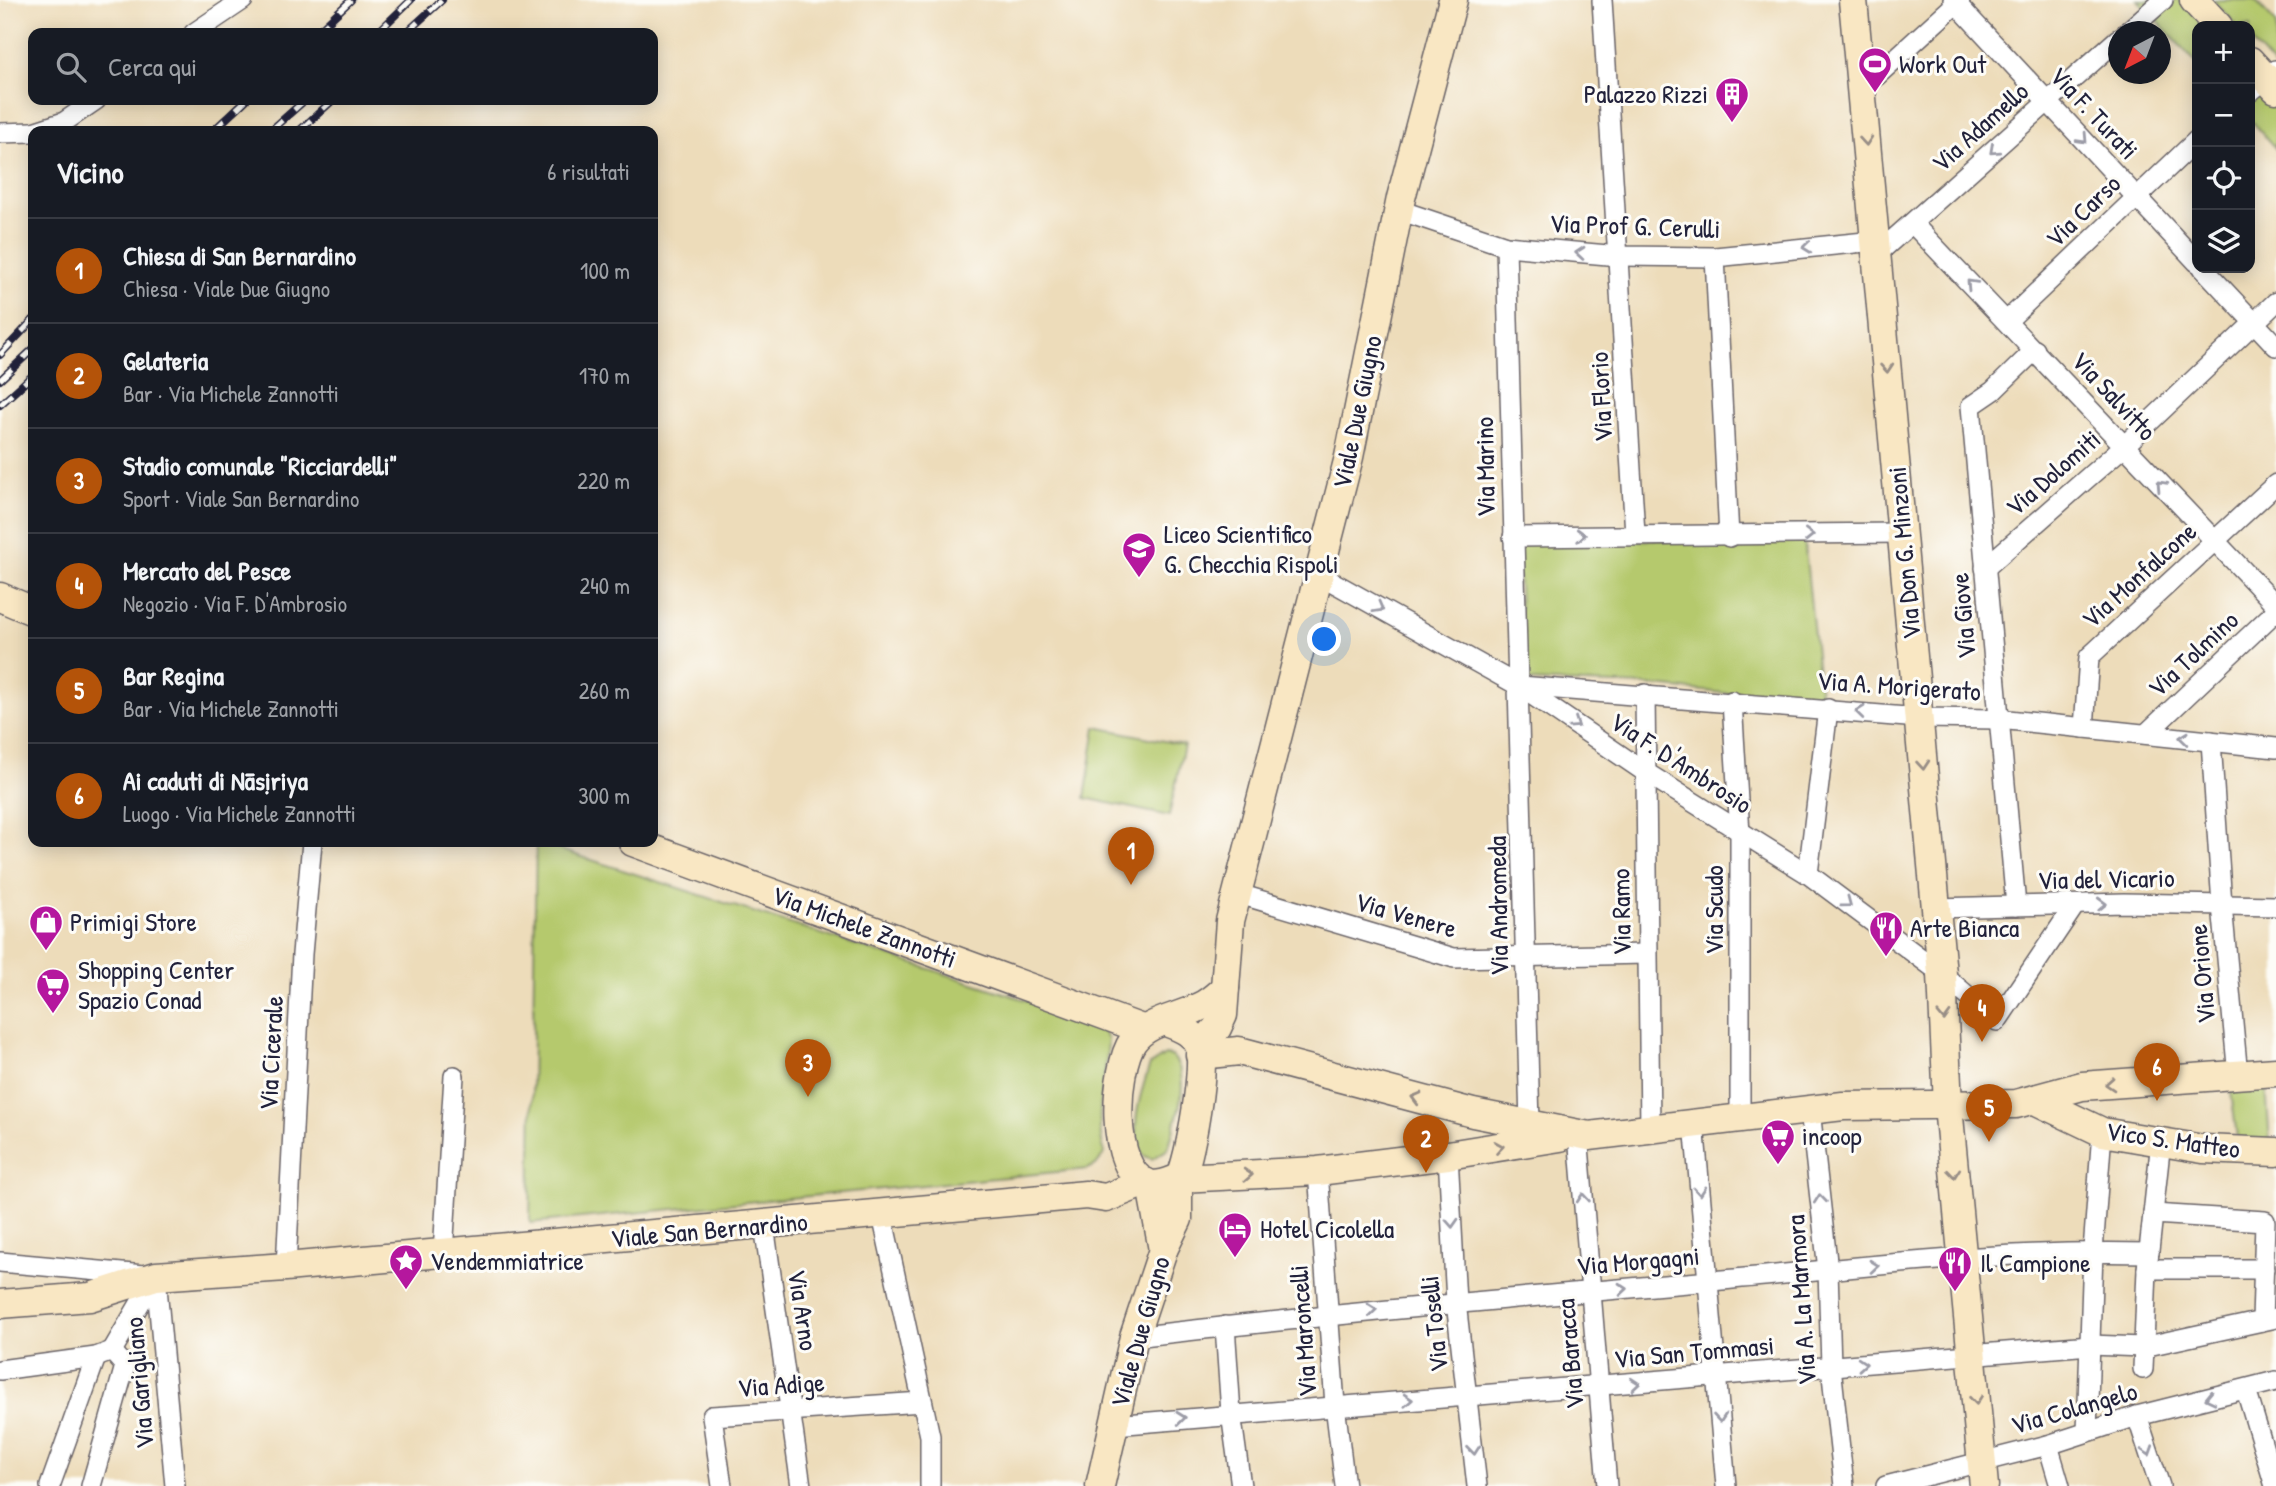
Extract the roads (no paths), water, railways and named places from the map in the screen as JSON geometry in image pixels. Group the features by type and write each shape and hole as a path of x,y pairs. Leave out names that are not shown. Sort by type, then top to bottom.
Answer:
{"street":[{"path":"201,28 243,0"},
{"name":"Viale Due Giugno","path":"1100,1486 1133,1337 1163,1251 1178,1219 1163,1181 1192,1137 1200,1051 1223,1015 1230,921 1349,457 1399,211 1453,0"},
{"name":"Via Florio","path":"1602,0 1635,534"},
{"name":"Via Don G. Minzoni","path":"1853,0 1942,974 1948,1106 1983,1473"},
{"path":"2139,21 2163,0"},
{"path":"2194,0 2213,21"},
{"path":"1861,90 1956,1"},
{"name":"Via F. Turati","path":"1956,1 2192,257"},
{"name":"Via Adamello","path":"1876,247 1913,224 2108,49"},
{"path":"52,126 64,122 89,105"},
{"path":"0,133 28,132"},
{"name":"Via Carso","path":"2007,321 2192,145"},
{"name":"Via Prof G. Cerulli","path":"1399,211 1506,246 1619,256 1715,257 1876,247"},
{"name":"Via Salvitto","path":"1913,224 2276,605"},
{"name":"Via Marino","path":"1506,246 1519,686"},
{"path":"1715,257 1729,537"},
{"path":"2208,273 2276,346"},
{"name":"Via Dolomiti","path":"1985,568 2124,446 2276,302"},
{"name":"Via Giove","path":"2016,906 1971,406 1993,391 2035,350"},
{"name":"Via Monfalcone","path":"2084,728 2089,657 2276,485"},
{"path":"1513,537 1635,534 1729,537 1902,533"},
{"name":"Via F. D'Ambrosio","path":"1320,575 1519,686 1740,834 1808,874 1942,974 1997,1021 2075,905"},
{"path":"0,597 28,609"},
{"name":"Via Tolmino","path":"2146,734 2276,611"},
{"name":"Via A. Morigerato","path":"1519,686 1919,718 1999,719 2276,748"},
{"name":"Via Andromeda","path":"1519,686 1530,1124"},
{"name":"Via Ramo","path":"1645,694 1650,1129"},
{"name":"Via Scudo","path":"1732,701 1740,834 1740,1118"},
{"path":"1808,874 1828,709"},
{"name":"Via Orione","path":"2211,741 2222,905 2238,1076"},
{"name":"Via Cicerale","path":"286,1267 302,954 312,847"},
{"name":"Via Michele Zannotti","path":"647,847 1095,1013 1189,1030 1200,1051"},
{"name":"Via Venere","path":"1239,894 1454,958 1525,959 1647,954"},
{"name":"Via del Vicario","path":"1936,908 2075,905 2276,906"},
{"path":"1123,1062 1153,1025 1203,1006 1225,988"},
{"path":"1095,1013 1115,1038 1123,1062 1116,1112 1126,1158 1163,1181 1318,1171 1448,1155 1578,1134"},
{"path":"1200,1051 1239,1051 1473,1113 1589,1136 1843,1105 2016,1104 2082,1086 2276,1072"},
{"path":"443,1253 454,1076"},
{"name":"Vico S. Matteo","path":"2035,1100 2102,1132 2203,1149 2276,1152"},
{"name":"Via A. La Marmora","path":"1810,1110 1828,1270 1830,1366 1844,1486"},
{"path":"1694,1124 1726,1486"},
{"path":"2087,1432 2093,1251 2102,1132"},
{"name":"Via Baracca","path":"1578,1134 1607,1486"},
{"path":"2143,1369 2148,1261 2161,1141"},
{"name":"Via Toselli","path":"1448,1155 1456,1302 1478,1486"},
{"path":"1086,1195 1126,1158"},
{"name":"Via Maroncelli","path":"1318,1171 1335,1405 1345,1486"},
{"name":"Viale San Bernardino","path":"0,1304 90,1297 156,1276 286,1267 1086,1195 1106,1198 1163,1181"},
{"path":"882,1214 930,1436 930,1486"},
{"path":"2153,1214 2265,1221 2264,1269 2269,1320"},
{"name":"Via Arno","path":"764,1225 801,1486"},
{"name":"Via Morgagni","path":"1133,1337 1328,1314 1962,1258 2093,1251 2148,1261 2264,1269"},
{"path":"0,1262 156,1276 104,1354 50,1486"},
{"name":"Via Garigliano","path":"156,1276 175,1486"},
{"name":"Via San Tommasi","path":"1114,1425 1231,1413 1599,1387 2090,1345 2143,1347 2269,1320"},
{"path":"1225,1326 1231,1413 1241,1486"},
{"path":"0,1370 104,1354 125,1366 92,1486"},
{"name":"Via Colangelo","path":"1886,1486 1983,1473 2048,1445 2137,1416 2276,1381"},
{"path":"2246,1390 2276,1486"},
{"name":"Via Adige","path":"722,1486 712,1416 922,1402"},
{"path":"2137,1416 2160,1486"},
{"path":"2048,1445 2060,1486"}],"railway":[{"path":"321,28 351,0"},
{"path":"382,28 411,0"},
{"path":"411,28 442,0"},
{"path":"218,126 241,105"},
{"path":"276,126 299,105"},
{"path":"304,126 328,105"},
{"path":"0,355 28,325"},
{"path":"0,380 28,354"},
{"path":"0,405 28,380"}],"place":[{"name":"Work Out","path":"1875,94"},
{"name":"Palazzo Rizzi","path":"1732,124"},
{"name":"Liceo Scientifico G. Checchia Rispoli","path":"1139,579"},
{"name":"Chiesa di San Bernardino","path":"1131,885"},
{"name":"Primigi Store","path":"46,952"},
{"name":"Arte Bianca","path":"1886,958"},
{"name":"Shopping Center Spazio Conad","path":"53,1015"},
{"name":"Mercato del Pesce","path":"1982,1042"},
{"name":"Stadio comunale \"Ricciardelli\"","path":"808,1097"},
{"name":"Ai caduti di Nāṣiriya","path":"2157,1101"},
{"name":"Bar Regina","path":"1989,1142"},
{"name":"incoop","path":"1778,1166"},
{"name":"Gelateria","path":"1426,1173"},
{"name":"Hotel Cicolella","path":"1235,1259"},
{"name":"Vendemmiatrice","path":"406,1291"},
{"name":"Il Campione","path":"1955,1293"}]}
